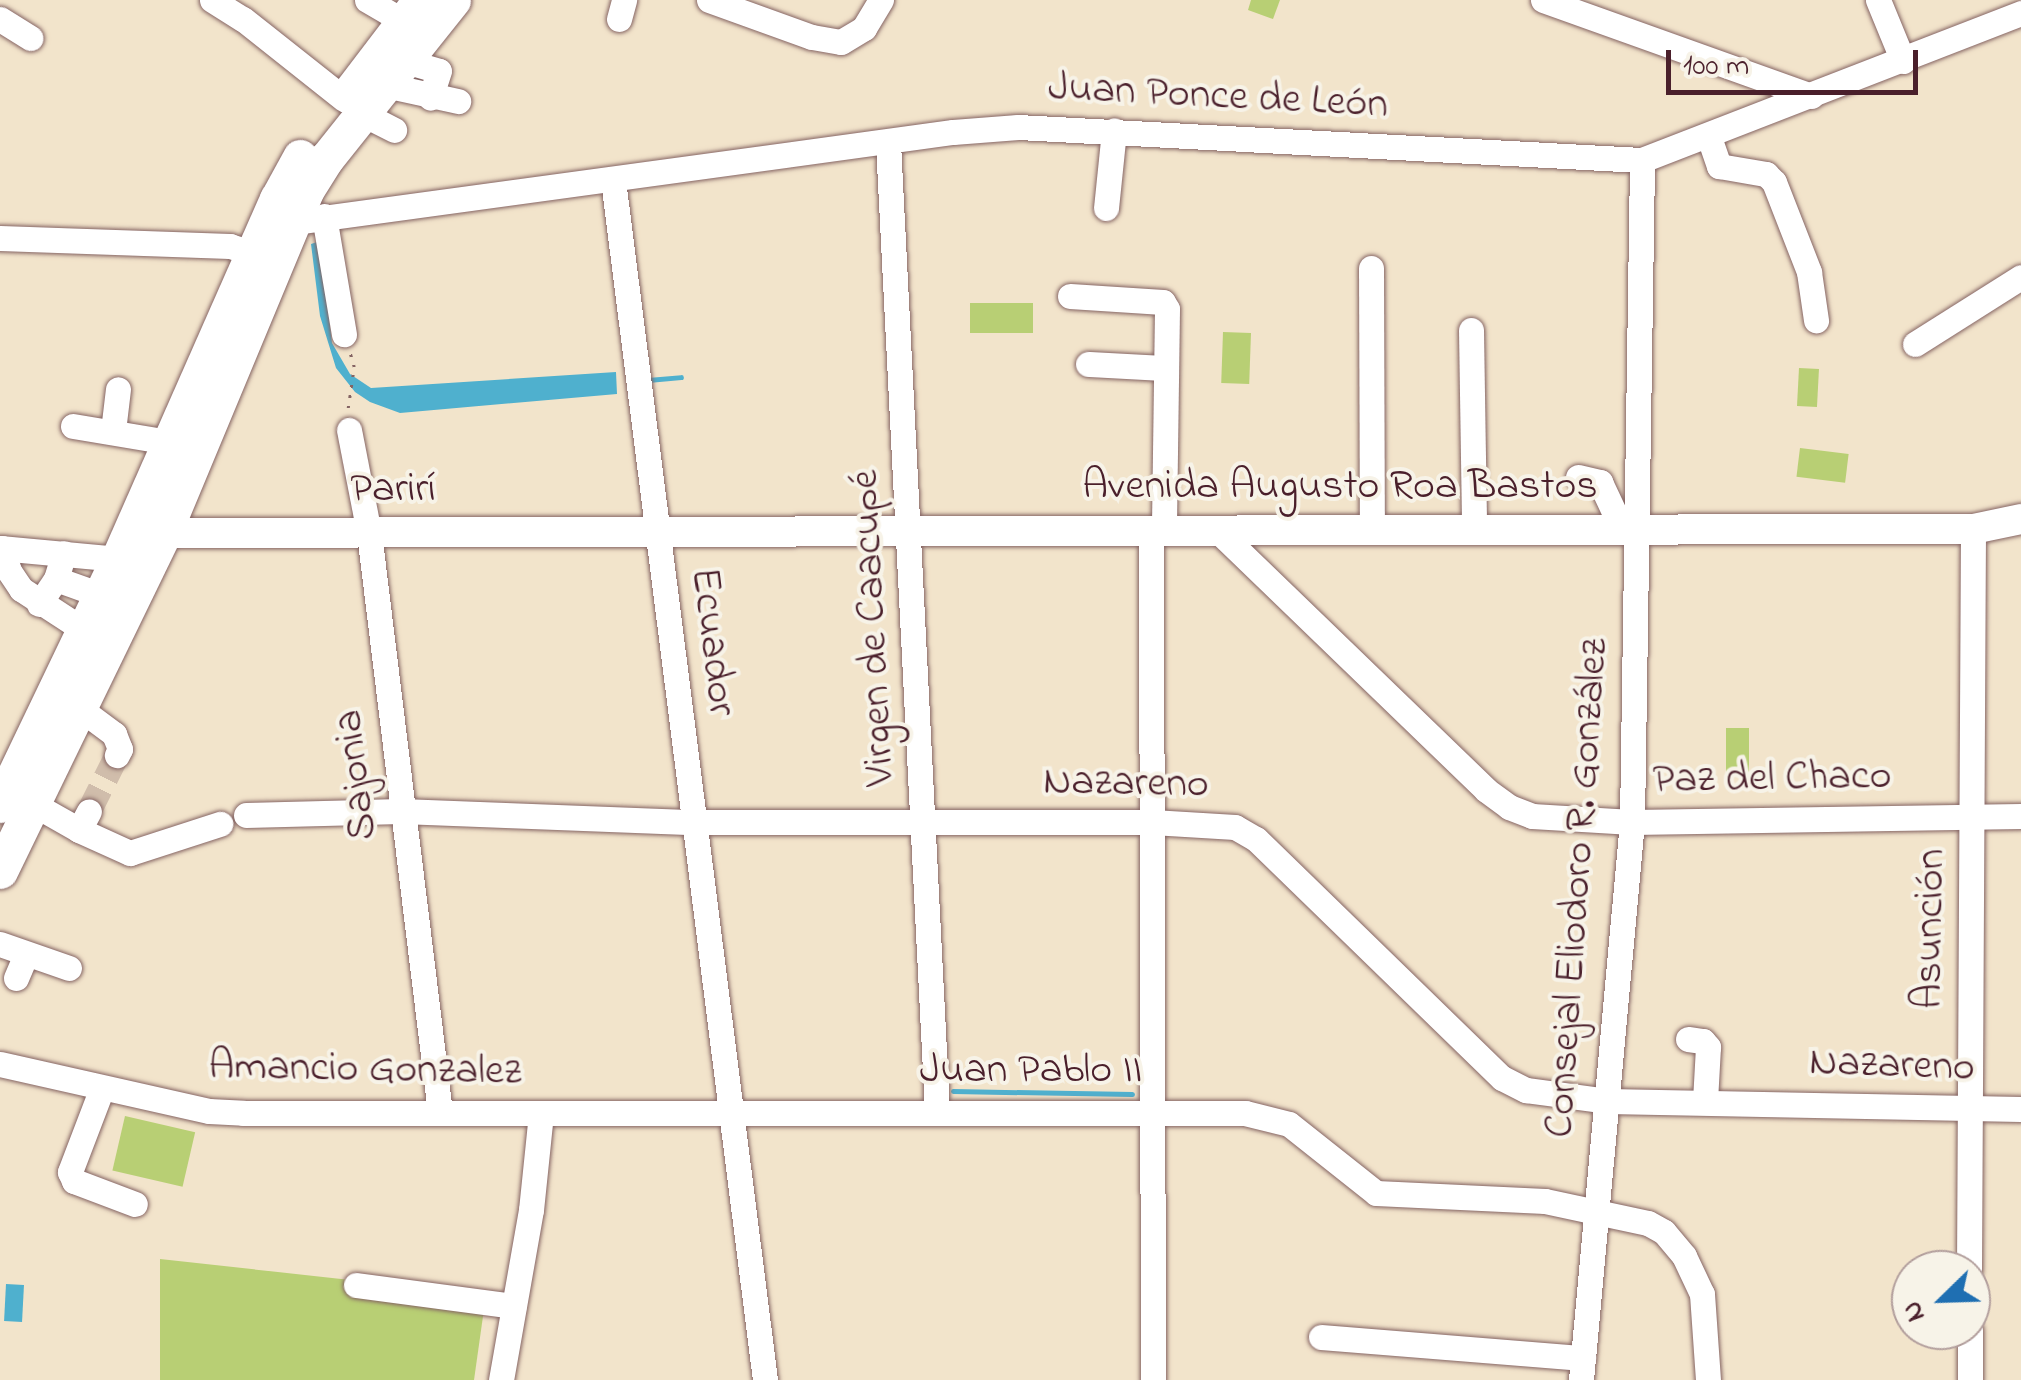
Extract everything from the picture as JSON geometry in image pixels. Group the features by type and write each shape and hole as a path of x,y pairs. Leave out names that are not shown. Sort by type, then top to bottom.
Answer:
{"highway":[{"path":"0,871 9,802 100,594 139,547 169,442 265,257 296,217 327,158 367,114 408,40 454,0"},
{"path":"367,114 408,40"},
{"path":"9,802 80,708 139,547 265,257"}],"main road":[{"name":"Avenida Augusto Roa Bastos","path":"657,531 1973,529 2021,519"},
{"name":"Parirí","path":"139,547 369,533 657,531"}],"street":[{"path":"212,0 367,114"},
{"path":"366,0 408,40 430,98 458,101"},
{"path":"709,0 812,37 840,42 864,28 881,0"},
{"path":"1542,0 1810,96"},
{"path":"1878,0 1903,60"},
{"name":"Juan Ponce de León","path":"296,217 1018,128 1642,160 2021,13"},
{"path":"0,19 30,38"},
{"path":"1106,208 1114,130"},
{"path":"1709,137 1719,166 1766,174 1783,198 1808,272 1816,320"},
{"name":"Virgen de Caacupé","path":"888,143 937,1110"},
{"name":"Consejal Eliodoro R. González","path":"1582,1369 1632,822 1629,529 1642,160"},
{"name":"Ecuador","path":"614,180 765,1380"},
{"path":"296,217 344,334"},
{"path":"0,238 230,246 265,257"},
{"path":"1371,268 1372,530"},
{"path":"1915,344 2021,278"},
{"path":"1070,296 1163,302 1167,309 1157,530 1152,822 1154,1380"},
{"path":"1471,330 1474,530"},
{"path":"1088,364 1165,368"},
{"path":"114,431 118,389"},
{"path":"73,426 169,442"},
{"name":"Sajonia","path":"349,430 369,533 400,811 440,1112"},
{"path":"1578,478 1600,482 1629,529"},
{"name":"Asunción","path":"1969,1250 1973,529"},
{"name":"Paz del Chaco","path":"1217,530 1509,807 1532,816 1632,822 2021,816"},
{"name":"Parirí","path":"1,548 64,553 139,547"},
{"path":"1,548 9,571 40,604 84,630"},
{"path":"40,604 56,578 64,553"},
{"path":"56,578 100,594"},
{"path":"80,708 114,734 120,749 116,755"},
{"path":"9,802 84,821 130,854 220,824"},
{"name":"Nazareno","path":"246,814 400,811 694,822 1152,822 1236,827 1256,839 1502,1078 1554,1097 2021,1109"},
{"path":"0,944 21,966 69,968"},
{"path":"1688,1039 1703,1041 1708,1047 1704,1101"},
{"name":"Amancio Gonzalez","path":"0,1064 209,1110 734,1115"},
{"path":"102,1088 70,1172 74,1181 135,1204"},
{"name":"Juan Pablo II","path":"734,1115 937,1110 1244,1114 1288,1124 1376,1193 1408,1198 1509,1197 1648,1223 1664,1232 1684,1256 1702,1294 1708,1380"},
{"path":"502,1380 541,1114"},
{"path":"356,1284 514,1306"},
{"path":"1321,1336 1582,1369"},
{"path":"1970,1350 1970,1380"}],"path":[{"path":"348,400 354,367"}],"green space":[{"path":"1251,0 1280,0 1273,19 1248,10"},
{"path":"970,303 1033,303 1033,333 970,333"},
{"path":"1223,332 1251,333 1249,384 1221,383"},
{"path":"1799,368 1819,369 1817,407 1797,406"},
{"path":"1800,448 1849,454 1845,483 1796,477"},
{"path":"1726,728 1749,728 1749,774 1726,774"},
{"path":"125,1116 195,1132 183,1187 112,1171"},
{"path":"160,1259 486,1295 474,1380 160,1380"}],"water":[{"path":"320,241 332,343 350,374 371,388 616,372 617,394 400,413 370,402 355,392 336,368 320,316 311,244"},
{"path":"6,1284 24,1285 22,1322 4,1321"}],"waterway":[{"path":"648,380 681,377"},
{"path":"953,1091 1132,1094"}],"tunnel":[{"path":"89,811 117,755"}]}
